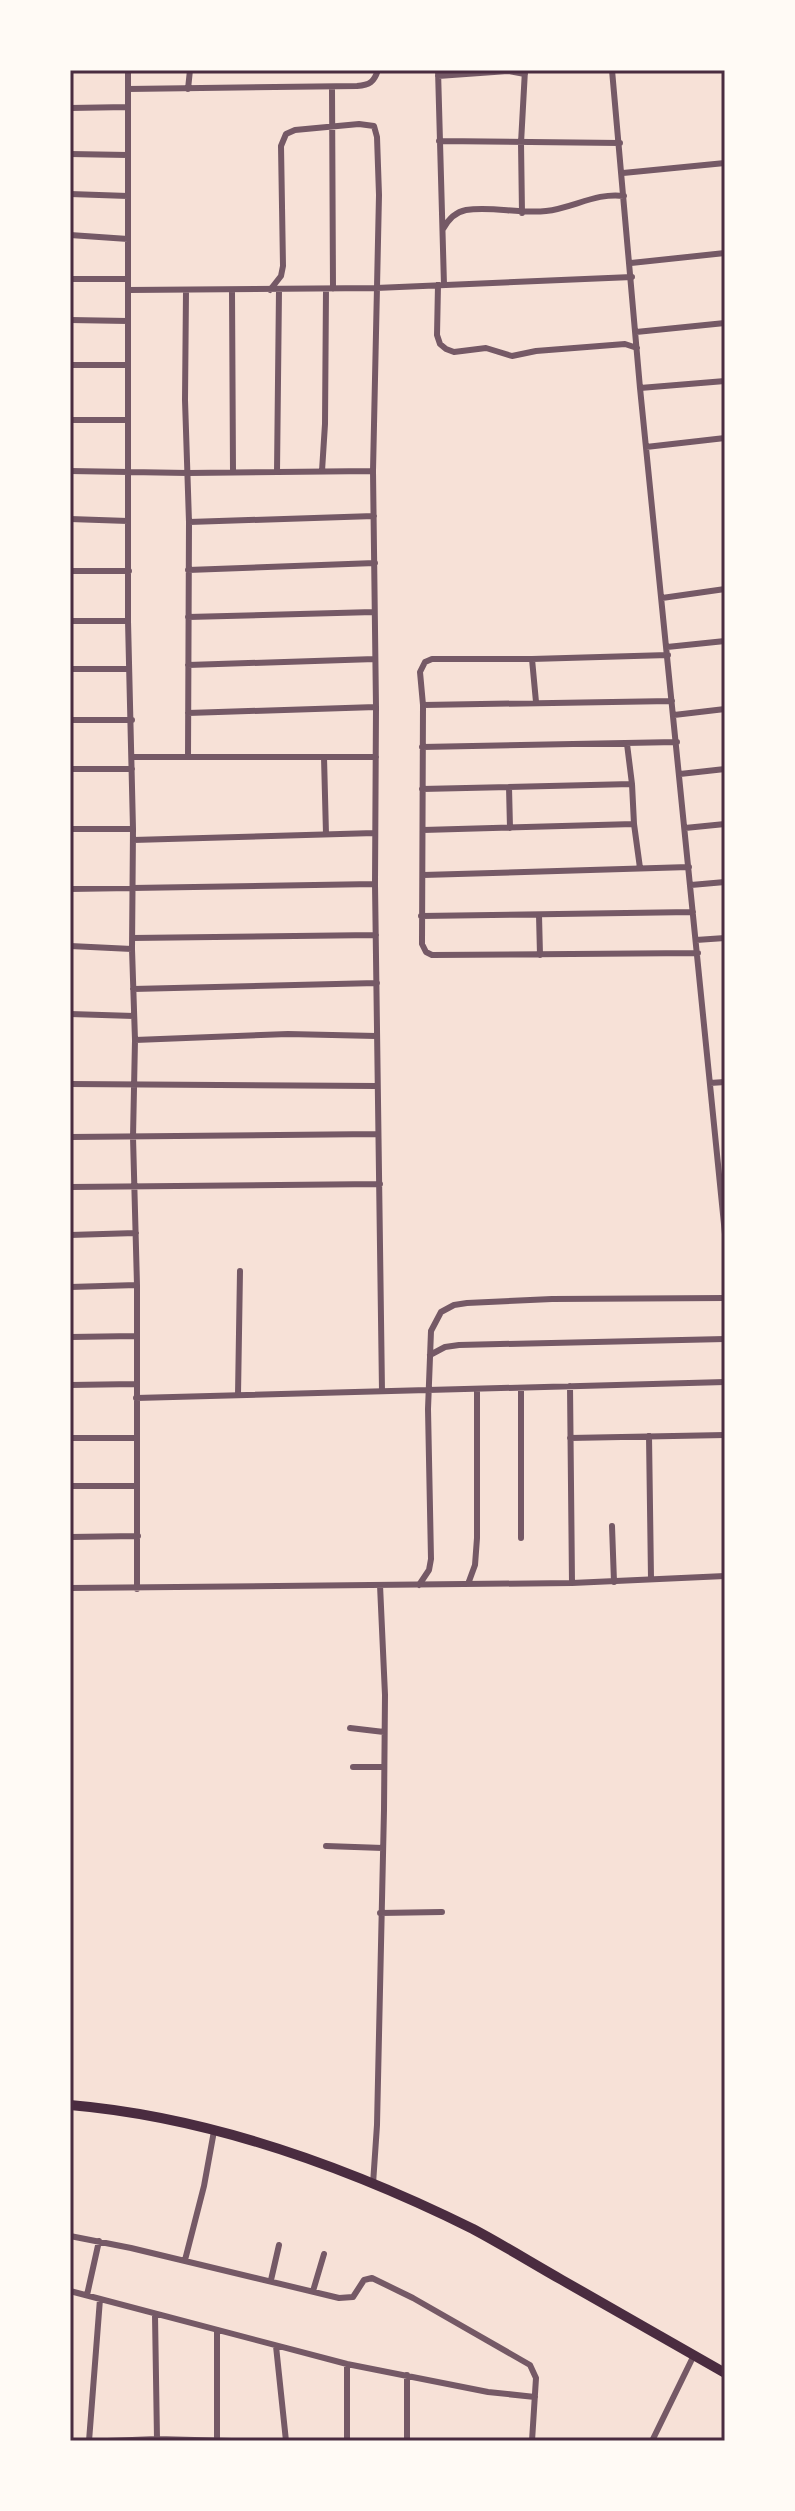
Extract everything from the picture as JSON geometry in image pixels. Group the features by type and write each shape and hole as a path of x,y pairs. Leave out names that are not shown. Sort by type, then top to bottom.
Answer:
{"main road":[{"path":"70,2105 135,2113 214,2131 308,2159 373,2184 476,2231 725,2373"}],"street":[{"path":"128,70 128,621 135,1040 137,1589"},
{"path":"188,89 190,70"},
{"path":"128,89 332,88 369,85 375,80 378,70"},
{"path":"612,70 640,388 715,1131 722,1175 725,1234"},
{"path":"522,213 521,143 525,72 438,73 442,231 437,335 440,344 454,352 486,348 512,356 536,351 625,344 637,348"},
{"path":"322,471 332,88"},
{"path":"70,108 128,107"},
{"path":"270,290 281,276 283,266 283,139 295,130 369,124 376,130 379,254 373,471 376,1036 382,1391"},
{"path":"439,141 620,143"},
{"path":"70,154 128,155"},
{"path":"623,173 725,163"},
{"path":"70,194 128,196"},
{"path":"442,231 449,219 462,211 522,213 576,205 599,196 624,196"},
{"path":"70,235 128,239"},
{"path":"631,263 725,253"},
{"path":"128,290 376,288 632,277"},
{"path":"70,279 128,279"},
{"path":"277,472 279,290"},
{"path":"186,291 188,757"},
{"path":"232,291 233,472"},
{"path":"70,320 128,321"},
{"path":"636,332 725,323"},
{"path":"70,365 128,365"},
{"path":"640,388 725,381"},
{"path":"70,420 128,420"},
{"path":"646,447 725,438"},
{"path":"70,471 373,471"},
{"path":"189,522 374,516"},
{"path":"70,519 128,521"},
{"path":"188,570 375,563"},
{"path":"70,571 129,571"},
{"path":"662,598 725,589"},
{"path":"188,617 374,612"},
{"path":"70,621 128,621"},
{"path":"698,953 432,955 426,952 422,944 421,916 423,705 420,672 425,662 432,659 532,659 667,651 725,641"},
{"path":"188,665 375,659"},
{"path":"532,659 536,702"},
{"path":"70,669 129,669"},
{"path":"423,705 672,701"},
{"path":"188,713 376,707"},
{"path":"674,715 725,709"},
{"path":"70,720 132,720"},
{"path":"422,747 677,742"},
{"path":"627,744 640,868"},
{"path":"132,757 376,757"},
{"path":"324,757 326,834"},
{"path":"70,769 132,769"},
{"path":"680,774 725,769"},
{"path":"422,789 632,784"},
{"path":"509,787 510,828"},
{"path":"423,830 634,824"},
{"path":"685,828 725,824"},
{"path":"70,829 133,829"},
{"path":"133,840 375,833"},
{"path":"423,875 689,867"},
{"path":"691,885 725,882"},
{"path":"70,889 375,884"},
{"path":"421,916 693,912"},
{"path":"539,915 540,955"},
{"path":"132,938 376,935"},
{"path":"696,940 725,938"},
{"path":"70,946 132,949"},
{"path":"133,989 377,983"},
{"path":"70,1014 134,1016"},
{"path":"135,1040 288,1034 376,1036"},
{"path":"710,1083 725,1082"},
{"path":"70,1084 377,1086"},
{"path":"715,1131 725,1130"},
{"path":"70,1137 378,1134"},
{"path":"70,1187 380,1184"},
{"path":"70,1235 136,1233"},
{"path":"238,1395 240,1271"},
{"path":"70,1287 137,1285"},
{"path":"419,1585 429,1570 431,1559 430,1355 431,1331 441,1312 454,1305 552,1299 725,1298"},
{"path":"70,1337 136,1336"},
{"path":"430,1355 445,1347 459,1345 725,1339"},
{"path":"136,1398 725,1382"},
{"path":"70,1385 136,1384"},
{"path":"570,1386 572,1583"},
{"path":"521,1388 521,1538"},
{"path":"468,1584 475,1565 477,1538 477,1389"},
{"path":"570,1438 725,1435"},
{"path":"649,1436 651,1578"},
{"path":"70,1438 136,1438"},
{"path":"70,1486 136,1486"},
{"path":"612,1526 614,1582"},
{"path":"70,1537 138,1536"},
{"path":"70,1588 572,1583 725,1576"},
{"path":"373,2184 377,2125 385,1695 380,1585"},
{"path":"350,1728 384,1732"},
{"path":"353,1767 384,1767"},
{"path":"326,1846 383,1848"},
{"path":"380,1913 442,1912"},
{"path":"185,2260 214,2131"},
{"path":"70,2236 349,2299 364,2280 372,2278 530,2365 536,2378 532,2441"},
{"path":"87,2295 99,2241"},
{"path":"271,2280 279,2245"},
{"path":"313,2291 324,2254"},
{"path":"70,2291 347,2364 488,2392 535,2397"},
{"path":"89,2441 100,2299"},
{"path":"155,2315 157,2439"},
{"path":"217,2330 217,2440"},
{"path":"276,2346 286,2441"},
{"path":"652,2441 694,2355"},
{"path":"347,2364 347,2441"},
{"path":"407,2375 407,2441"},
{"path":"107,2441 232,2441"}]}
